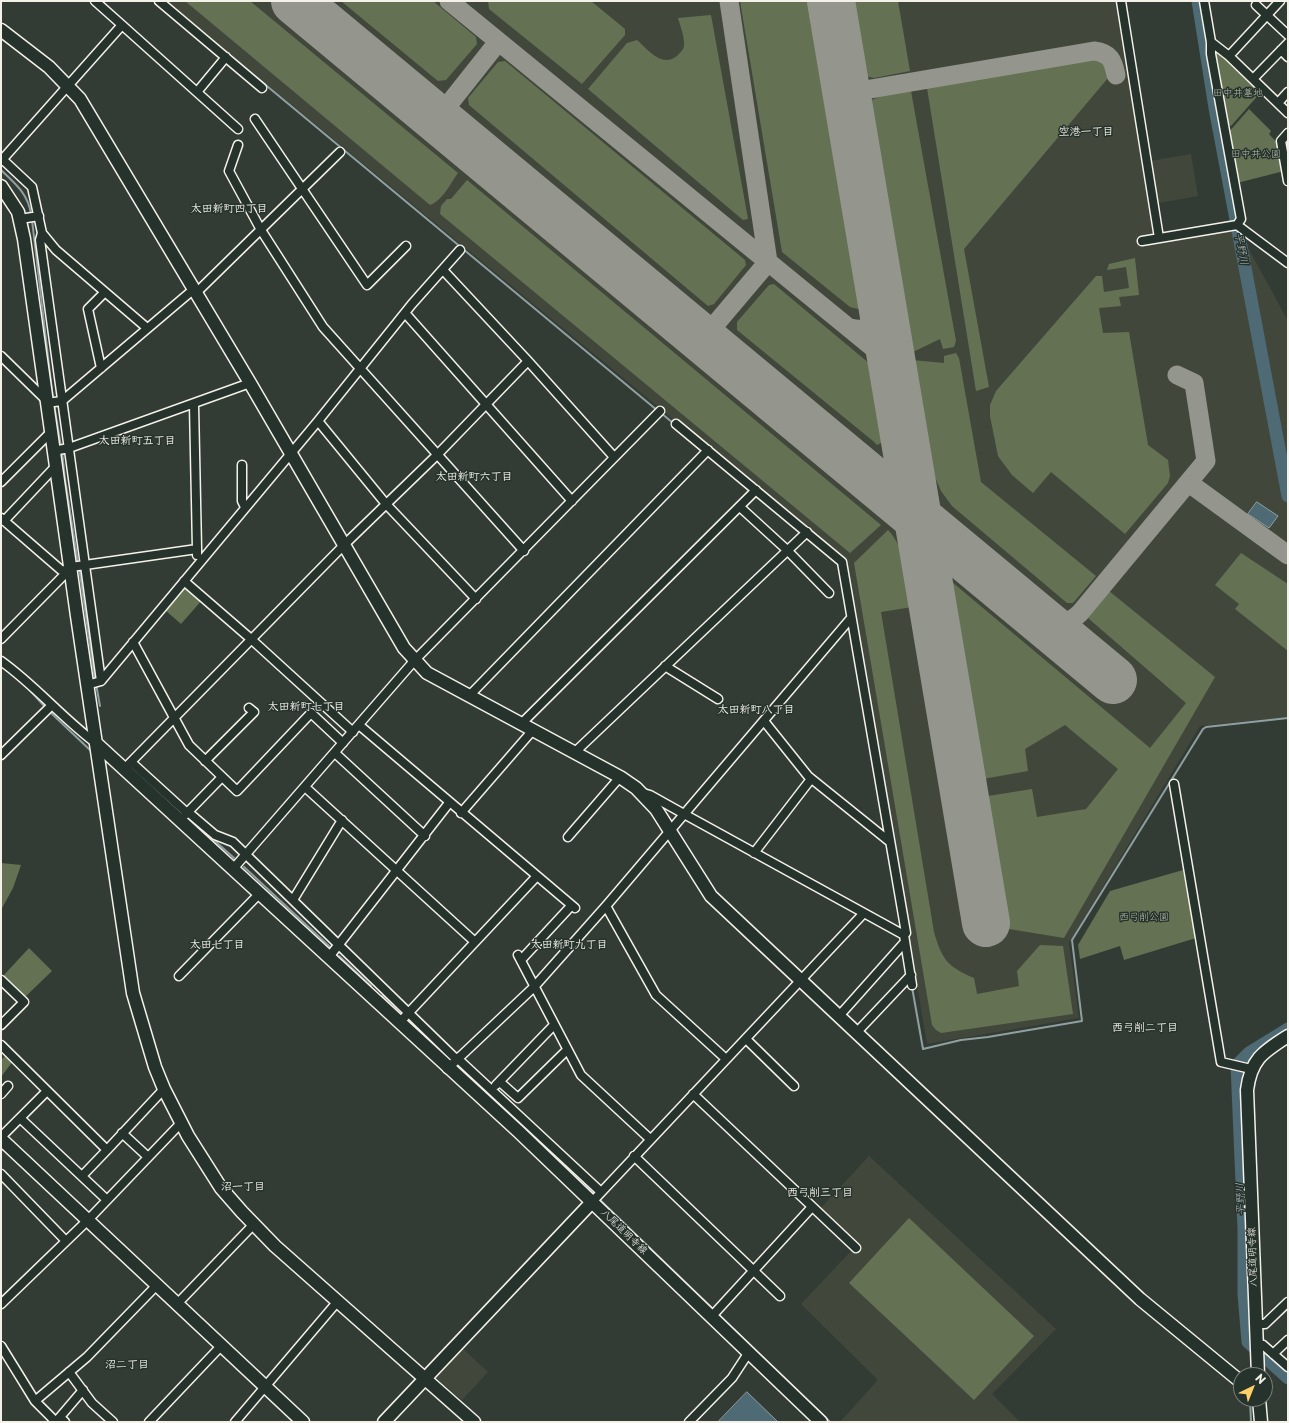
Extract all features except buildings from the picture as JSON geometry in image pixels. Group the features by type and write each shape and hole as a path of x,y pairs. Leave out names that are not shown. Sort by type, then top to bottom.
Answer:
{"street":[{"path":"95,1 238,129"},
{"path":"159,1 262,88"},
{"path":"1121,1 1159,238"},
{"path":"1204,1 1211,42 1211,54 1241,219 1238,225"},
{"path":"1229,56 1280,1"},
{"path":"1256,5 1288,35"},
{"path":"122,25 2,160 32,187 42,233 40,240 80,532 74,546 74,568 95,684 97,744 133,993 139,1020 164,1089 181,1123 221,1188 275,1246 474,1422"},
{"path":"1,30 49,67 80,99 250,383 404,648 414,661 426,673 620,777 642,793 656,809 711,896 1140,1299 1233,1375"},
{"path":"1211,42 1229,56 1288,113"},
{"path":"1253,79 1288,43"},
{"path":"1281,50 1288,57"},
{"path":"197,92 226,57"},
{"path":"1278,103 1288,92"},
{"path":"255,119 367,285 406,246"},
{"path":"1288,133 1281,141 1288,181"},
{"path":"238,145 229,171 261,230 324,327 524,551"},
{"path":"1,356 48,402 62,401 147,328 195,291 261,230 340,152"},
{"path":"1,186 25,219 46,374 51,432 56,450 56,467 65,509 68,533 74,546"},
{"path":"25,219 39,216"},
{"path":"1142,241 1238,225 1288,263"},
{"path":"42,233 56,250 147,328"},
{"path":"95,684 133,642 362,368 405,314 460,250"},
{"path":"443,270 528,361 614,457"},
{"path":"34,290 47,289"},
{"path":"101,368 88,309 104,292"},
{"path":"405,314 487,404 572,501"},
{"path":"43,353 55,352"},
{"path":"128,765 344,545 438,454 528,361"},
{"path":"46,374 58,372"},
{"path":"56,450 69,448 194,405 250,383"},
{"path":"194,405 198,564"},
{"path":"233,869 414,661 524,551 660,411"},
{"path":"318,421 386,504 476,599"},
{"path":"676,424 842,562 906,933 905,939 912,985"},
{"path":"1,482 51,432"},
{"path":"469,696 708,450"},
{"path":"242,465 242,501 245,507"},
{"path":"56,467 3,519 61,570 197,549"},
{"path":"521,724 756,490"},
{"path":"65,509 76,503"},
{"path":"740,507 787,550 829,593"},
{"path":"65,509 78,518"},
{"path":"68,533 80,532"},
{"path":"574,753 807,532"},
{"path":"1,640 74,568"},
{"path":"184,581 252,640 353,732"},
{"path":"447,1069 534,987 606,906 851,618"},
{"path":"133,642 189,745 237,791 311,713 343,743"},
{"path":"1,661 15,671 49,708 128,765 185,815 233,869 592,1202 746,1039 800,979 864,914"},
{"path":"665,666 718,699"},
{"path":"1,755 49,708"},
{"path":"205,761 254,712 249,708"},
{"path":"764,721 811,779 890,842"},
{"path":"359,725 573,907 520,958 581,1075 650,1139"},
{"path":"461,813 533,730"},
{"path":"335,753 425,836"},
{"path":"185,815 222,777"},
{"path":"568,837 620,777"},
{"path":"754,853 811,779"},
{"path":"1174,784 1221,1062 1247,1068"},
{"path":"305,787 475,942"},
{"path":"642,793 650,795 864,914 905,939"},
{"path":"329,957 425,836 449,803"},
{"path":"185,815 215,835 233,842 456,1059 601,1192"},
{"path":"293,900 342,820"},
{"path":"399,1023 537,876"},
{"path":"179,976 260,893"},
{"path":"606,906 656,995 726,1059"},
{"path":"839,1016 905,939"},
{"path":"857,1032 911,975"},
{"path":"1,980 24,1002 1,1025"},
{"path":"491,1090 554,1025"},
{"name":"八尾道明寺線","path":"1258,1367 1246,1090 1247,1068 1266,1050 1288,1036"},
{"path":"746,1039 794,1086"},
{"path":"1,1045 107,1150"},
{"path":"500,1082 518,1098 567,1050"},
{"path":"1,1094 8,1086"},
{"path":"82,1176 164,1089"},
{"path":"47,1091 1,1138 303,1422"},
{"path":"693,1094 856,1248"},
{"path":"20,1118 107,1200"},
{"path":"1,1304 88,1221 181,1123"},
{"path":"122,1133 148,1157"},
{"path":"634,1156 780,1296"},
{"path":"1,1174 66,1241"},
{"name":"八尾道明寺線","path":"384,1422 592,1202 715,1312 749,1352 821,1422"},
{"path":"715,1312 812,1206"},
{"path":"178,1303 254,1224"},
{"path":"35,1401 69,1372 157,1285"},
{"path":"235,1422 264,1386 338,1301"},
{"path":"1256,1324 1265,1324 1288,1302"},
{"path":"1273,1354 1288,1340"},
{"path":"149,1422 222,1345"},
{"path":"1,1346 35,1401 59,1421 83,1390"},
{"path":"1258,1349 1273,1354 1288,1367"},
{"path":"689,1422 732,1378 749,1352"},
{"path":"69,1372 92,1403 113,1422"},
{"path":"1260,1407 1261,1422"}],"shaded area":[{"path":"166,1 1118,1 1157,238 1229,226 1240,233 1288,321 1288,717 1200,726 1069,943 1079,1018 927,1044 845,561"},
{"path":"1191,154 1198,196 1158,203 1150,161"},
{"path":"869,1156 1056,1329 992,1394 1020,1422 840,1422 878,1380 801,1304 853,1249 856,1252 859,1248 819,1210"},
{"path":"461,1347 488,1372 462,1400 435,1377"}],"green space":[{"path":"185,1 250,1 458,173 446,191 435,203 430,205"},
{"path":"341,1 433,1 476,37 477,44 446,80 438,81"},
{"path":"488,1 591,1 625,29 625,35 582,84 489,9"},
{"path":"740,1 809,1 860,305 858,309 850,307 782,252"},
{"path":"852,1 898,1 910,71 874,78 865,76"},
{"path":"711,15 748,219 743,220 588,89 627,43 637,40 651,53 661,59 671,59 677,56 684,47 678,18"},
{"name":"田中井墓地","path":"1217,50 1261,92 1231,126 1225,121 1214,53"},
{"path":"1096,59 1104,64 1108,78 964,249 989,387 976,391 927,88"},
{"path":"505,61 745,260 746,265 714,304 708,306 469,105 468,98 498,62"},
{"path":"911,91 956,341 954,347 943,349 940,339 913,352 869,112 869,101 881,96"},
{"name":"田中井公園","path":"1249,109 1271,131 1269,134 1280,146 1284,171 1237,183 1228,133"},
{"path":"467,180 881,525 850,553 440,214 441,206 447,199 451,199"},
{"path":"1135,258 1139,295 1119,297 1121,306 1099,308 1103,333 1129,332 1148,445 1168,460 1170,476 1168,483 1125,534 1051,472 1033,493 1012,475 998,456 990,416 990,405 996,391 1096,276 1102,276 1104,292 1129,288 1126,267 1107,270 1109,264"},
{"path":"774,284 870,364 883,442 877,445 737,330 737,322 769,285"},
{"path":"956,353 959,358 981,482 1096,576 1073,603 1067,603 952,506 941,491 934,475 912,360 944,363 944,356"},
{"path":"888,530 903,556 912,607 881,612 934,932 937,942 943,956 952,966 974,978 977,994 1019,986 1017,971 1040,945 1063,946 1073,1014 941,1033 932,1025 854,563"},
{"path":"1241,553 1288,584 1288,651 1235,609 1239,604 1215,585"},
{"path":"952,582 1150,748 1186,703 1088,618 1109,591 1215,677 1064,938 1009,929 988,796 1032,789 1037,817 1086,809 1118,769 1065,725 1025,749 1028,771 983,779"},
{"path":"186,587 202,600 181,624 165,610"},
{"path":"1,863 21,865 13,888 1,910"},
{"name":"西弓削公園","path":"1183,870 1196,938 1124,960 1120,946 1080,959 1078,945 1110,891"},
{"path":"29,948 52,971 25,997 3,976"},
{"path":"6,1055 13,1061 1,1077 1,1060"},
{"path":"909,1218 1034,1336 974,1400 849,1283"}],"water":[{"path":"1257,502 1278,516 1269,528 1248,514"},
{"path":"747,1392 778,1422 718,1422"}],"waterway":[{"name":"平野川","path":"1198,1 1215,108 1288,496"},
{"path":"232,57 658,411"},
{"path":"1,170 24,195 30,208 31,215"},
{"path":"32,220 53,399"},
{"path":"54,404 61,447"},
{"path":"661,413 673,423"},
{"path":"62,451 78,563"},
{"path":"79,567 95,680"},
{"path":"854,652 870,746"},
{"path":"96,684 100,706"},
{"path":"26,686 46,708"},
{"path":"49,711 90,750"},
{"path":"912,987 923,1049 961,1040 988,1037 1082,1021 1072,940 1203,729 1206,727 1288,718"},
{"path":"189,818 234,858"},
{"path":"244,867 330,947"},
{"path":"339,956 371,986"},
{"path":"382,996 399,1013"},
{"path":"410,1023 435,1047"},
{"name":"平野川","path":"1288,1029 1249,1053 1237,1065 1244,1229 1244,1294 1248,1342 1288,1378"},
{"path":"469,1078 486,1092 596,1196"},
{"path":"599,1199 714,1310"},
{"path":"717,1313 830,1422"},
{"path":"1250,1407 1251,1422"}],"taxiway":[{"path":"449,1 893,364"},
{"path":"702,340 768,262 729,1"},
{"path":"437,119 498,42"},
{"path":"847,93 1094,51 1104,53 1110,58 1114,65 1116,75"},
{"path":"850,328 862,329 871,326 878,319 884,308"},
{"path":"1044,622 1064,622 1076,617 1206,461 1194,383 1177,375"},
{"path":"1189,483 1288,555"}],"runway":[{"path":"295,1 1113,680"},
{"path":"831,1 986,923"}],"district":[{"name":"空港一丁目","path":"1086,132"},
{"name":"太田新町四丁目","path":"229,209"},
{"name":"太田新町五丁目","path":"137,441"},
{"name":"太田新町六丁目","path":"474,477"},
{"name":"太田新町七丁目","path":"306,707"},
{"name":"太田新町八丁目","path":"756,710"},
{"name":"太田七丁目","path":"217,945"},
{"name":"太田新町九丁目","path":"569,945"},
{"name":"西弓削二丁目","path":"1145,1028"},
{"name":"沼一丁目","path":"243,1187"},
{"name":"西弓削三丁目","path":"820,1193"},
{"name":"沼二丁目","path":"127,1365"}]}
